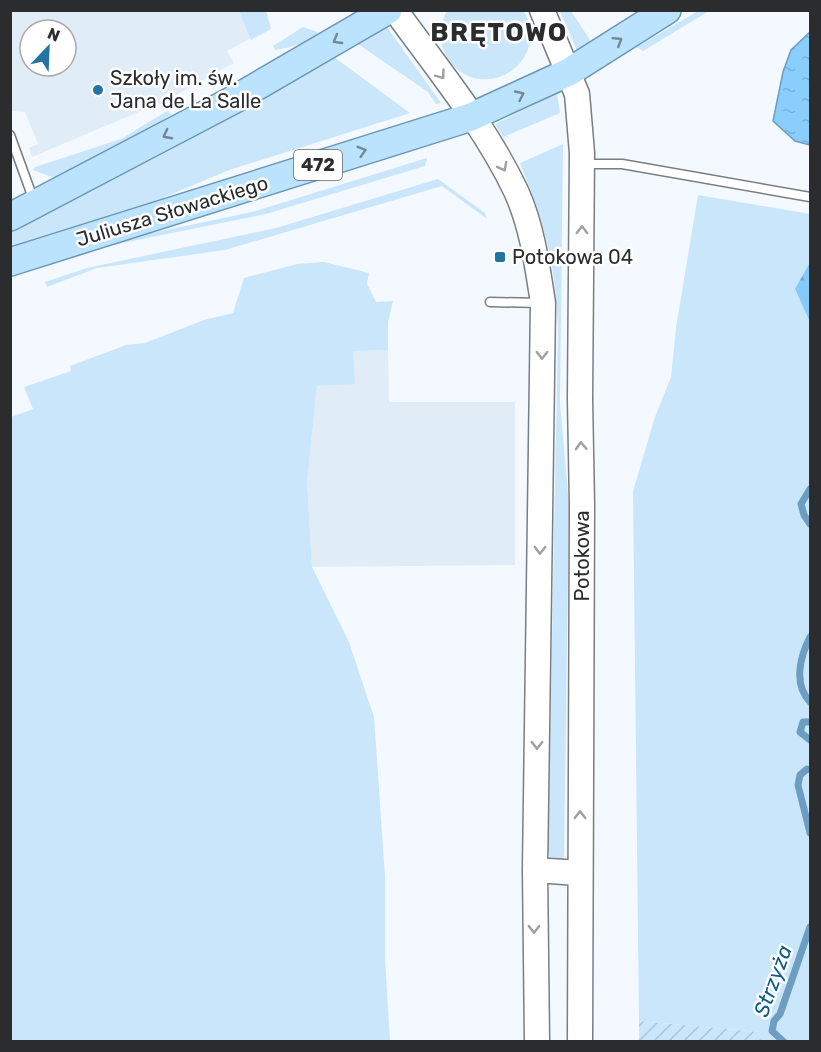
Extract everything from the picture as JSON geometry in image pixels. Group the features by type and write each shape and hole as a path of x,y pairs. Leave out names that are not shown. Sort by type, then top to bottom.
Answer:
{"main road":[{"path":"10,217 235,99 388,10"},
{"name":"Potokowa","path":"395,10 471,117 516,192 536,252 543,303 535,870 537,1041"},
{"name":"Potokowa","path":"542,10 577,94 583,164 580,399 582,505 580,1041"},
{"name":"472","path":"471,117 569,72 667,10"},
{"name":"Juliusza Słowackiego","path":"10,262 471,117"},
{"path":"535,870 579,873"}],"lane":[{"path":"10,135 35,204"},
{"path":"583,164 622,164 810,197"},
{"path":"490,302 543,303"}],"shaded area":[{"name":"Szkoły im. św. Jana de La Salle","path":"11,10 239,11 251,38 227,51 234,63 167,100 32,157 29,148 38,144 25,112 11,111"},
{"path":"239,11 266,11 271,29 251,40"},
{"path":"447,11 524,11 530,32 528,50 519,64 505,74 489,79 472,77 456,68 442,46 441,31"},
{"path":"560,11 571,11 592,43 577,51"},
{"path":"698,11 709,11 643,51 637,47"},
{"path":"303,27 318,32 304,42 275,50 273,46"},
{"path":"387,27 441,103 436,104 428,92 358,44"},
{"path":"334,57 410,113 229,170 155,201 11,248 11,232 169,151"},
{"path":"557,93 560,113 503,137 495,124"},
{"path":"167,111 172,114 132,140 57,179 33,170 35,167 121,139"},
{"path":"563,144 560,403 569,505 564,859 550,857 548,852 557,303 542,224 520,163"},
{"path":"427,158 425,166 266,214 113,245 142,235 252,212"},
{"path":"438,179 485,213 487,219 442,186 225,250 97,268 47,287 45,282 87,268 276,228"},
{"path":"698,195 810,214 810,262 795,289 810,322 810,1041 761,1041 759,1032 639,1021 633,491 655,417 671,377 676,328"},
{"path":"324,262 369,273 367,284 376,302 393,301 388,322 388,350 353,351 355,384 317,386 307,482 312,567 349,642 374,717 385,876 385,959 390,1041 11,1041 11,417 33,409 24,387 71,371 70,366 126,345 145,343 204,320 233,313 244,278 297,264"},
{"path":"388,350 389,402 515,402 515,565 312,567 307,482 317,385 352,351"},
{"path":"639,1021 759,1032 761,1041 639,1041"}],"green space":[{"path":"810,262 810,322 795,289"}],"water":[{"path":"810,32 810,145 795,141 773,121 783,72 791,50"}],"waterway":[{"name":"Strzyża","path":"810,489 801,504 810,524"},
{"name":"Strzyża","path":"810,637 803,653 800,670 801,687 810,702"},
{"name":"Strzyża","path":"810,722 803,722 800,732 810,740"},
{"name":"Strzyża","path":"810,770 807,769 800,775 798,785 810,833"},
{"name":"Strzyża","path":"784,1042 772,1031 774,1021 780,1014 810,927"}],"place":[{"name":"Szkoły im. św. Jana de La Salle","path":"98,90"},
{"name":"Potokowa 04","path":"500,257"}],"district":[{"name":"BRĘTOWO","path":"499,32"}]}
